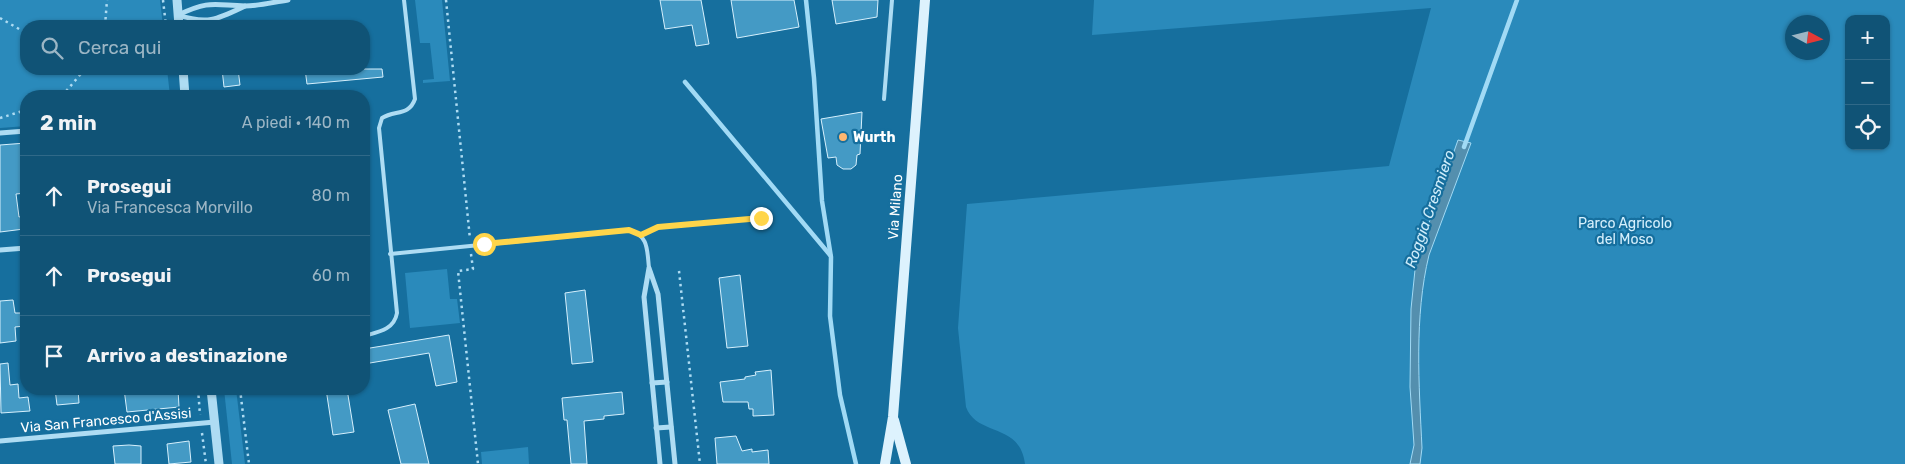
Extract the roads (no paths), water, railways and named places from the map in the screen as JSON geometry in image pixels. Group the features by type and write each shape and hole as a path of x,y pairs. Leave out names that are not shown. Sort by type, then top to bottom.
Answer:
{"main road":[{"name":"Via Milano","path":"885,464 893,417 925,0"},
{"name":"Via Milano","path":"893,417 906,464"}],"street":[{"path":"177,0 178,20"},
{"path":"178,15 193,6 207,2 246,6 288,0"},
{"path":"214,20 246,6"},
{"path":"178,15 192,20"},
{"path":"183,75 185,90"},
{"path":"0,134 20,132"},
{"path":"0,250 20,248"},
{"path":"649,268 658,294 675,464"},
{"path":"649,268 644,297 660,464"},
{"path":"652,383 667,382"},
{"path":"212,395 219,464"},
{"name":"Via San Francesco d'Assisi","path":"0,440 215,422"},
{"path":"656,428 671,427"}],"lane":[{"path":"370,334 389,328 396,321 397,314 379,128 382,118 390,114 405,112 412,108 414,99 404,0"},
{"path":"884,99 892,0"},
{"path":"641,235 658,227 761,218"},
{"path":"390,254 629,230 641,235 646,244 649,268"}],"waterway":[{"path":"806,0 814,78 822,201 831,257 830,316 840,395 856,464"},
{"name":"Roggia Cresmiero","path":"1464,147 1517,0"},
{"path":"685,82 830,255"}],"place":[{"name":"Wurth","path":"843,137"}],"park label":[{"name":"Parco Agricolo del Moso","path":"1625,232"}]}
